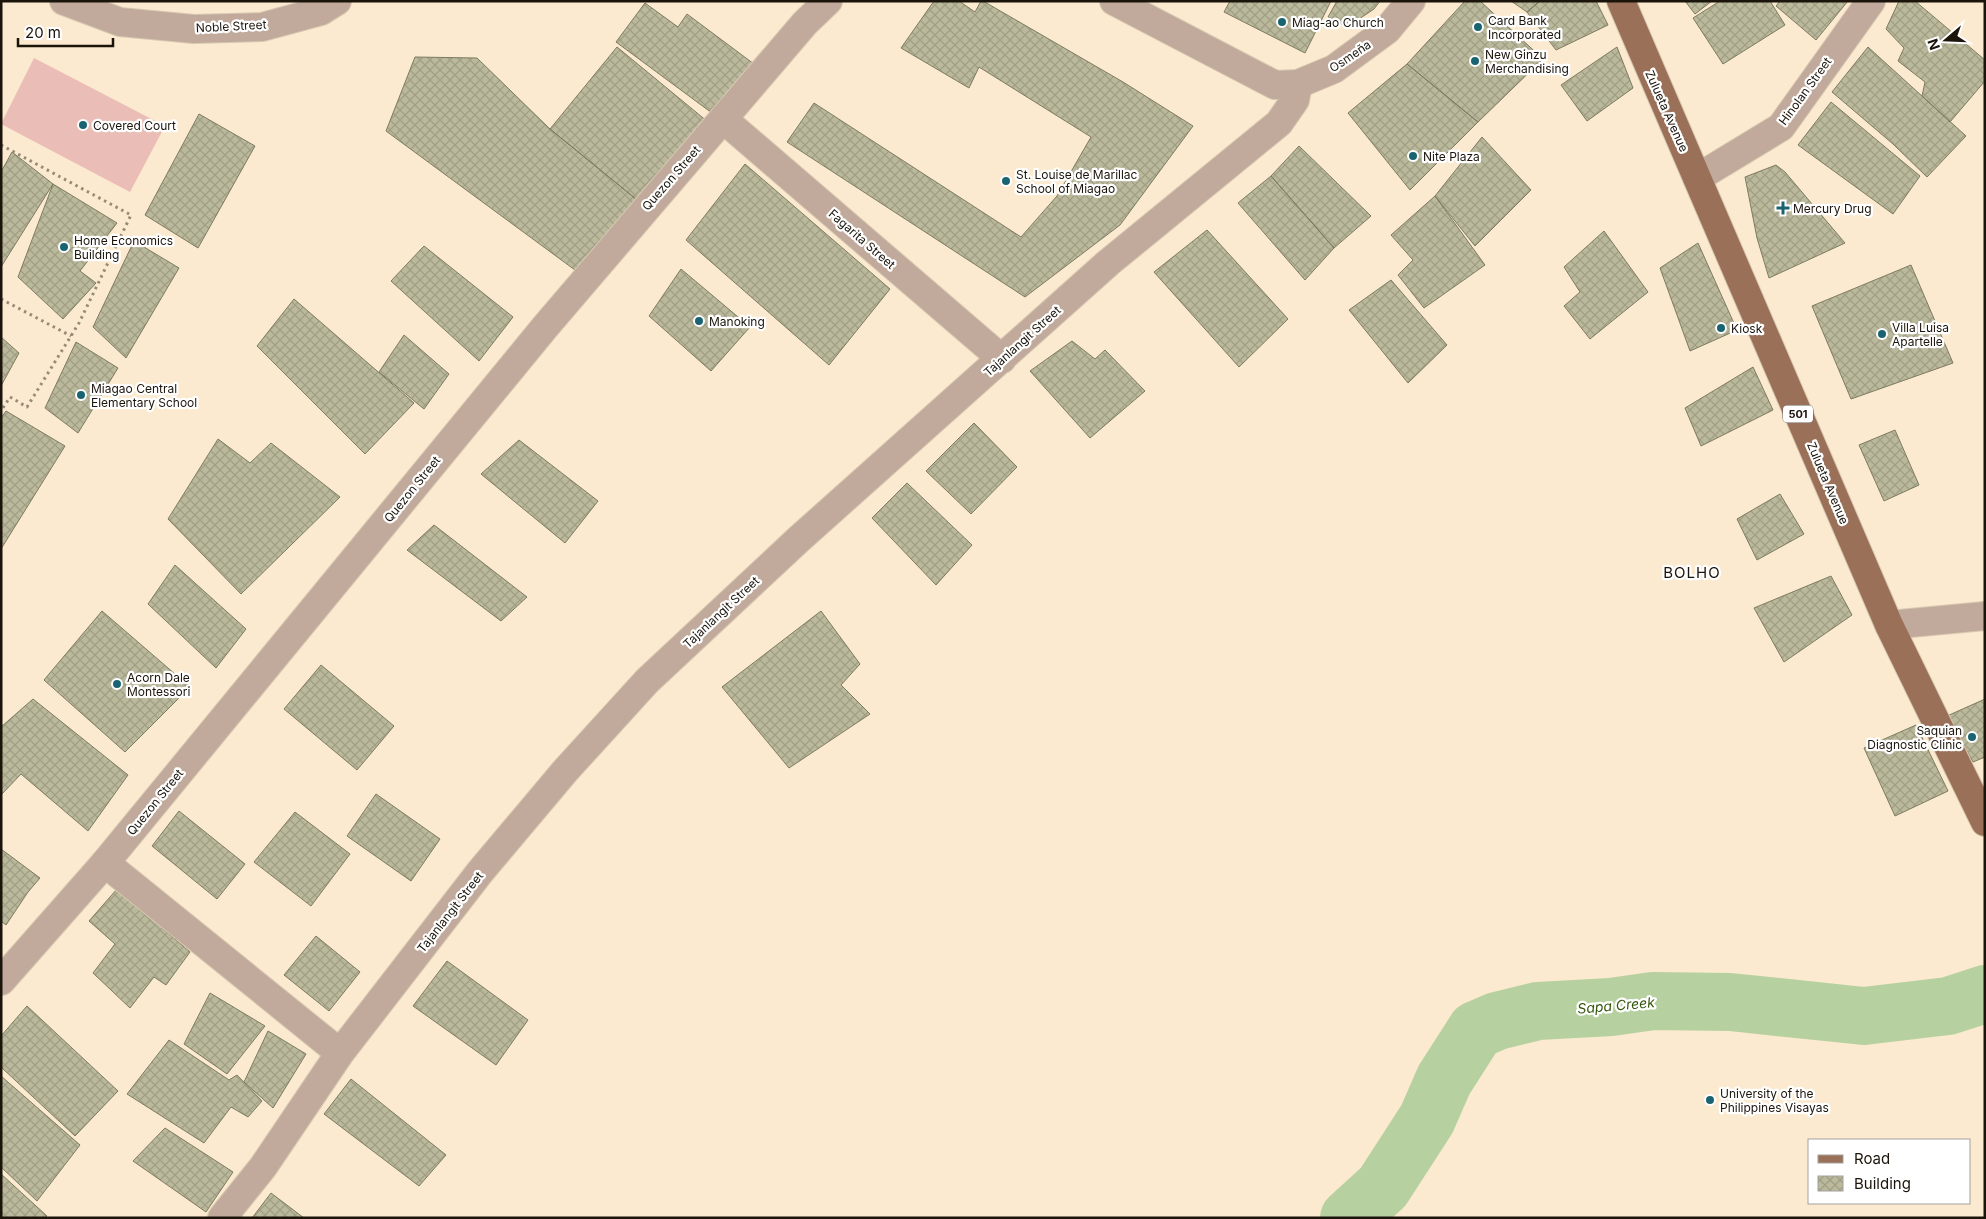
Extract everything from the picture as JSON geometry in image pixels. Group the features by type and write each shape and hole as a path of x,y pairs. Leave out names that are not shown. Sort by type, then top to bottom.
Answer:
{"main road":[{"name":"Zulueta Avenue","path":"1621,1 1889,625 1985,822"}],"street":[{"name":"Noble Street","path":"64,1 120,22 194,29 262,27 321,11 337,1"},
{"name":"Quezon Street","path":"1,981 105,864 552,319 805,23 828,1"},
{"path":"1114,1 1287,85"},
{"name":"Osmeña","path":"1287,85 1334,69 1387,30 1411,1"},
{"name":"Hinolan Street","path":"1697,178 1781,127 1871,1"},
{"name":"Tajanlangit Street","path":"222,1218 262,1168 340,1054 480,872 566,771 647,681 799,538 1108,263 1279,123 1295,100 1287,85"},
{"name":"Fagarita Street","path":"722,119 1002,359"},
{"path":"1889,625 1985,616"},
{"path":"105,864 340,1054"}],"path":[{"path":"1,411 10,397 27,407 71,336 131,215 2,147"},
{"path":"1,299 71,336"}],"shaded area":[{"name":"Covered Court","path":"34,58 165,126 130,192 1,124"}],"building":[{"path":"934,1 959,1 975,12 981,1 983,1 1123,82 1193,126 1120,225 1025,297 787,142 814,103 1021,237 1057,196 1091,137 979,67 969,88 901,48"},
{"name":"Miag-ao Church","path":"1230,1 1331,1 1305,53 1224,12"},
{"path":"1337,1 1380,1 1374,9 1347,27 1328,17"},
{"name":"New Ginzu Merchandising","path":"1465,1 1480,1 1543,59 1478,122 1407,64"},
{"path":"1511,1 1540,1 1527,12"},
{"path":"1540,1 1596,1 1608,25 1556,50 1527,12"},
{"path":"1685,1 1712,1 1695,14"},
{"path":"1720,1 1770,1 1785,25 1723,64 1693,18"},
{"path":"1780,1 1848,1 1816,40 1776,6"},
{"path":"1899,1 1915,1 1985,60 1985,81 1950,122 1922,96 1925,82 1898,61 1904,48 1886,29"},
{"path":"645,3 678,27 687,14 754,64 716,116 616,42"},
{"path":"617,47 708,122 642,204 550,129"},
{"path":"1617,47 1633,88 1587,121 1561,85"},
{"path":"1868,47 1966,136 1927,177 1893,144 1832,92"},
{"path":"415,57 477,58 550,129 642,204 575,270 386,131"},
{"name":"Nite Plaza","path":"1407,64 1478,122 1410,190 1348,113"},
{"path":"1831,102 1920,176 1893,214 1798,145"},
{"path":"199,114 255,146 198,248 145,215"},
{"path":"1482,137 1531,190 1475,246 1435,196"},
{"path":"1299,146 1371,216 1334,248 1271,176"},
{"path":"12,152 53,184 1,267 1,172"},
{"path":"745,164 890,289 829,365 686,240"},
{"name":"Mercury Drug","path":"1776,165 1785,172 1845,243 1769,278 1757,238 1745,177"},
{"path":"1271,176 1334,248 1305,280 1238,203"},
{"name":"Home Economics Building","path":"53,184 117,223 80,271 96,283 63,319 18,277"},
{"path":"1435,196 1485,265 1424,308 1398,275 1413,260 1391,235"},
{"path":"1207,230 1288,319 1239,367 1154,272"},
{"path":"1604,231 1648,292 1590,339 1564,306 1580,292 1564,267"},
{"path":"134,241 179,268 126,358 93,327"},
{"path":"1698,243 1737,330 1690,351 1660,268"},
{"path":"424,246 513,317 479,361 391,281"},
{"name":"Villa Luisa Apartelle","path":"1911,265 1953,363 1851,399 1812,306"},
{"name":"Manoking","path":"681,269 750,327 711,371 649,316"},
{"path":"1391,280 1447,345 1408,383 1349,310"},
{"path":"294,299 414,403 365,454 257,346"},
{"path":"404,335 449,374 424,409 379,372"},
{"path":"1,337 19,353 1,386"},
{"path":"1072,341 1095,359 1105,350 1145,391 1090,438 1030,371"},
{"path":"76,342 118,368 78,433 45,408"},
{"path":"1753,367 1773,410 1701,446 1685,408"},
{"path":"6,411 65,446 1,549 1,418"},
{"path":"974,423 1017,467 971,514 926,471"},
{"path":"1895,430 1919,485 1884,501 1859,445"},
{"path":"218,439 250,463 271,443 340,497 241,594 168,519"},
{"path":"519,440 598,501 565,543 481,474"},
{"path":"907,483 972,545 936,585 872,518"},
{"path":"1780,494 1804,534 1757,560 1737,519"},
{"path":"434,525 527,597 501,621 407,550"},
{"path":"175,565 246,629 216,668 148,604"},
{"path":"1831,576 1852,615 1784,662 1754,608"},
{"name":"Acorn Dale Montessori","path":"102,611 190,687 125,752 44,680"},
{"path":"821,611 860,664 841,685 870,714 789,768 722,687"},
{"path":"321,665 394,726 357,770 284,709"},
{"path":"33,699 128,775 88,831 21,774 1,795 1,727"},
{"name":"Saquian Diagnostic Clinic","path":"1985,699 1985,757 1973,762 1947,716"},
{"path":"1916,725 1948,791 1895,816 1864,748"},
{"path":"376,794 440,839 411,881 347,836"},
{"path":"179,811 245,864 217,899 152,846"},
{"path":"295,812 350,854 311,906 254,862"},
{"path":"1,849 40,878 28,892 6,925 1,921"},
{"path":"117,889 190,952 166,985 154,977 130,1008 93,973 115,944 89,921"},
{"path":"316,936 360,972 329,1011 284,975"},
{"path":"447,961 528,1020 496,1065 413,1006"},
{"path":"210,993 265,1026 227,1074 184,1044"},
{"path":"27,1006 118,1091 75,1136 1,1067 1,1036"},
{"path":"268,1031 306,1054 273,1108 244,1082"},
{"path":"169,1040 229,1080 237,1075 262,1101 248,1117 231,1107 204,1143 127,1094"},
{"path":"1,1076 80,1145 37,1201 1,1167"},
{"path":"351,1079 446,1155 419,1186 324,1114"},
{"path":"165,1128 233,1172 206,1212 133,1161"},
{"path":"1,1174 47,1216 45,1218 1,1218"},
{"path":"271,1193 304,1218 252,1218"}],"waterway":[{"name":"Sapa Creek","path":"1349,1218 1383,1187 1427,1119 1444,1080 1476,1030 1497,1021 1538,1011 1611,1007 1653,1001 1730,1002 1864,1016 1948,1006 1985,994"}],"place":[{"name":"Miag-ao Church","path":"1282,22"},
{"name":"Card Bank Incorporated","path":"1478,27"},
{"name":"New Ginzu Merchandising","path":"1475,61"},
{"name":"Covered Court","path":"83,125"},
{"name":"Nite Plaza","path":"1413,156"},
{"name":"St. Louise de Marillac School of Miagao","path":"1006,181"},
{"name":"Mercury Drug","path":"1783,208"},
{"name":"Home Economics Building","path":"64,247"},
{"name":"Manoking","path":"699,321"},
{"name":"Kiosk","path":"1721,328"},
{"name":"Villa Luisa Apartelle","path":"1882,334"},
{"name":"Miagao Central Elementary School","path":"81,395"},
{"name":"Acorn Dale Montessori","path":"117,684"},
{"name":"Saquian Diagnostic Clinic","path":"1972,737"},
{"name":"University of the Philippines Visayas","path":"1710,1100"}],"district":[{"name":"BOLHO","path":"1692,572"}]}
